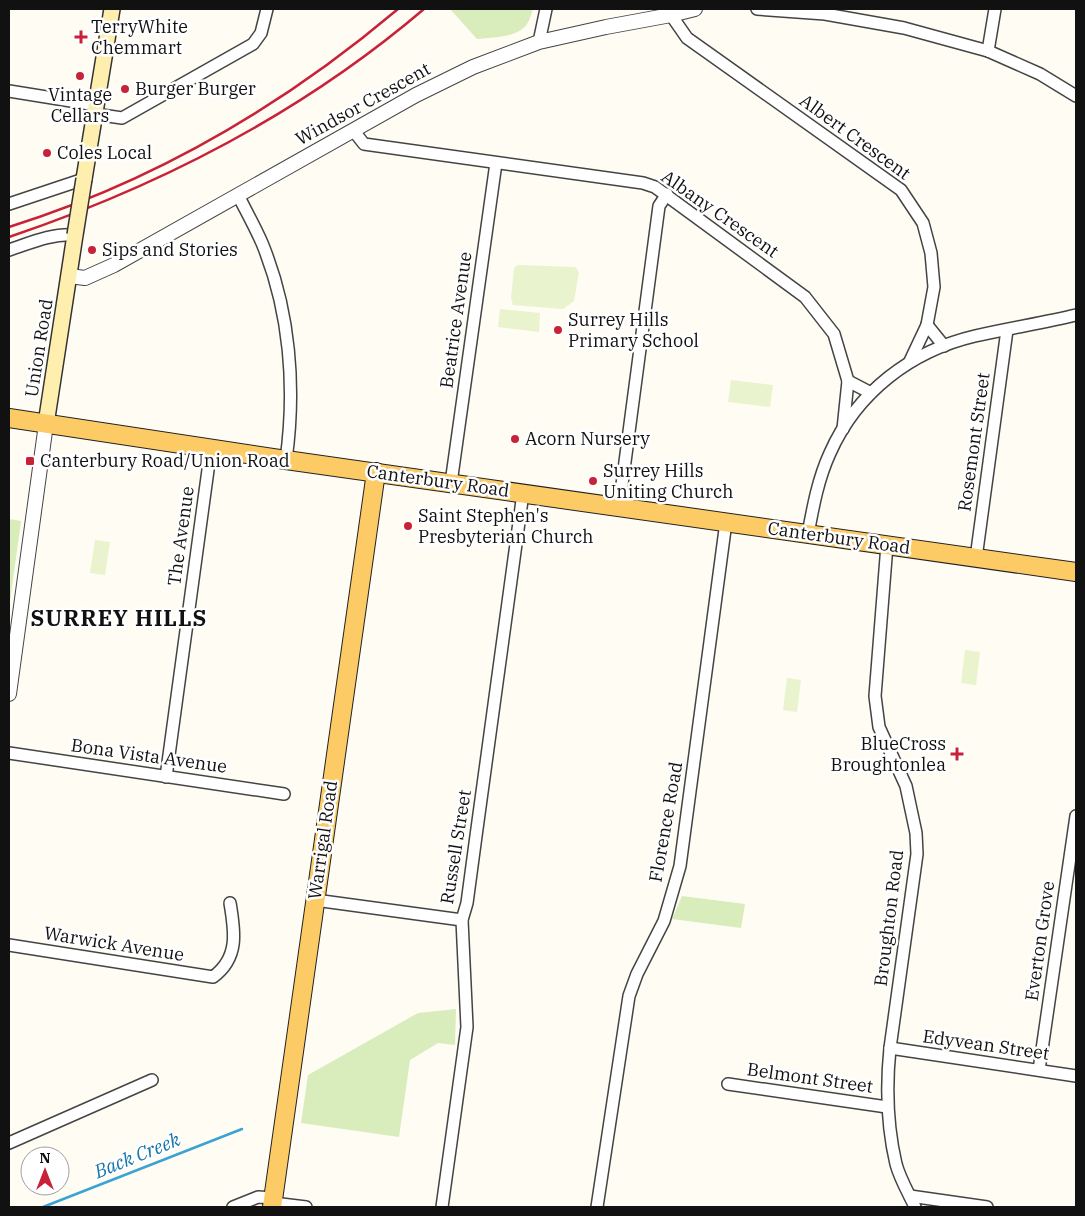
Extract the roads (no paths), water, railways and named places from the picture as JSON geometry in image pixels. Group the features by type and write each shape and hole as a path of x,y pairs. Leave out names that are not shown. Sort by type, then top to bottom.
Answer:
{"main road":[{"name":"Union Road","path":"46,424 112,9"},
{"name":"Canterbury Road","path":"9,418 286,460 1076,572"},
{"name":"Warrigal Road","path":"273,1203 376,472"}],"street":[{"path":"9,91 95,109 122,118 253,44 261,34 266,9"},
{"path":"538,42 546,9"},
{"name":"Windsor Crescent","path":"69,276 85,278 114,265 416,95 473,67 538,42 606,26 696,9"},
{"path":"756,9 825,14 904,28 988,52 1040,74 1076,96"},
{"path":"988,52 995,9"},
{"name":"Albert Crescent","path":"671,15 687,38 901,190 923,223 931,253 934,287 927,325 910,361"},
{"name":"Albany Crescent","path":"353,130 364,144 643,183 667,194 805,297 834,334 848,381 843,429"},
{"name":"Beatrice Avenue","path":"450,483 496,163"},
{"path":"9,204 84,179"},
{"path":"619,507 659,206 667,194"},
{"path":"238,195 265,252 276,286 286,333 292,399 291,426 286,460"},
{"path":"9,250 50,237 64,234 76,235"},
{"path":"808,534 816,492 830,454 843,429 871,394 890,375 910,361 944,346 974,336 1076,315"},
{"path":"927,325 944,346"},
{"name":"Rosemont Street","path":"976,558 1007,330"},
{"path":"848,381 871,394"},
{"name":"Union Road","path":"9,694 46,424"},
{"name":"The Avenue","path":"166,777 211,448"},
{"name":"Russell Street","path":"442,1207 467,1027 462,920 467,903 523,493"},
{"name":"Florence Road","path":"597,1207 629,996 637,974 664,921 680,866 726,522"},
{"name":"Broughton Road","path":"887,545 875,696 879,727 906,786 916,833 917,854 890,1048 887,1107 896,1165 915,1207"},
{"name":"Bona Vista Avenue","path":"9,753 284,794"},
{"name":"Everton Grove","path":"1039,1070 1076,816"},
{"path":"315,900 462,920"},
{"name":"Warwick Avenue","path":"9,944 213,977 224,969 232,950 235,929 230,903"},
{"name":"Edyvean Street","path":"890,1048 1076,1076"},
{"path":"9,1143 152,1080"},
{"name":"Belmont Street","path":"728,1084 887,1107"},
{"path":"910,1196 987,1207"},
{"path":"233,1207 258,1197 273,1203 306,1207"}],"waterway":[{"name":"Back Creek","path":"43,1207 242,1129"}],"railway":[{"path":"9,227 62,209 114,188 214,138 309,78 398,9"},
{"path":"9,237 65,217 120,194 174,170 227,143 329,81 377,47 424,9"}],"place":[{"name":"TerryWhite Chemmart","path":"81,37"},
{"name":"Vintage Cellars","path":"80,76"},
{"name":"Burger Burger","path":"125,89"},
{"name":"Coles Local","path":"47,153"},
{"name":"Sips and Stories","path":"92,250"},
{"name":"Surrey Hills Primary School","path":"558,330"},
{"name":"Acorn Nursery","path":"515,439"},
{"name":"Canterbury Road/Union Road","path":"30,461"},
{"name":"Surrey Hills Uniting Church","path":"593,481"},
{"name":"Saint Stephen's Presbyterian Church","path":"408,526"},
{"name":"BlueCross Broughtonlea","path":"957,754"}],"district":[{"name":"SURREY HILLS","path":"119,618"}]}
